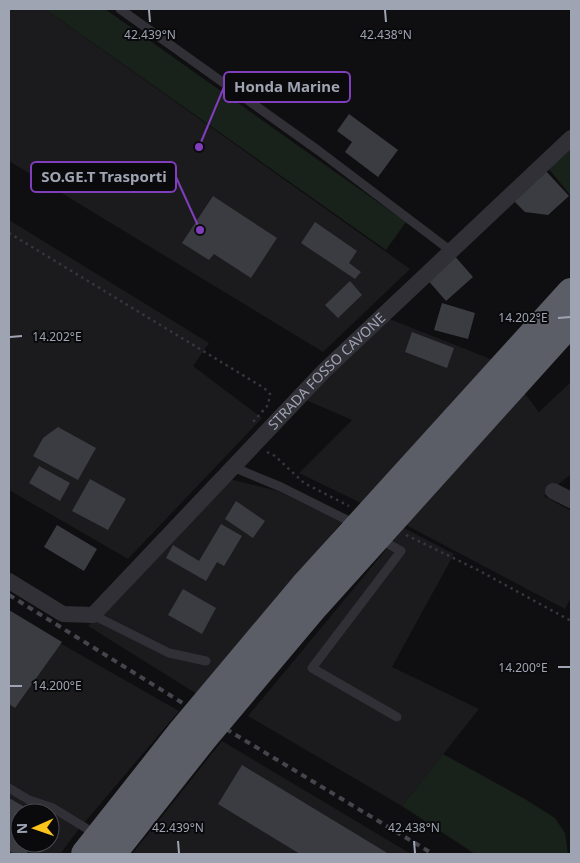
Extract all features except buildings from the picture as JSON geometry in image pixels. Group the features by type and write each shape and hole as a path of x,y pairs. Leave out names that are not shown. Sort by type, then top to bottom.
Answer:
{"highway":[{"path":"87,842 304,586 571,292"},
{"path":"112,854 202,739 314,607 571,322"}],"street":[{"name":"STRADA FOSSO CAVONE","path":"92,615 324,371 571,138"},
{"path":"553,491 571,500"},
{"path":"9,581 63,614 92,615"}],"lane":[{"path":"120,9 319,151 451,251"},
{"path":"233,467 281,487 347,520"},
{"path":"385,542 401,551 312,668 397,717"},
{"path":"92,615 169,653 206,661"},
{"path":"9,788 29,800 53,808 87,842"}],"path":[{"path":"9,233 264,388 270,394 270,401 264,411 249,426"},
{"path":"263,450 276,456 304,483 349,507"},
{"path":"404,534 478,570 571,620"}],"shaded area":[{"path":"9,9 45,9 410,269 323,352 9,161"},
{"path":"45,9 105,9 406,222 386,250"},
{"path":"571,148 571,196 548,168"},
{"path":"9,220 209,343 193,366 262,418 128,559 9,490"},
{"path":"387,318 493,360 363,504 299,473 352,420 306,400"},
{"path":"571,382 571,474 544,496 571,511 571,597 565,609 406,525 523,391 539,412"},
{"path":"229,479 278,491 342,522 197,694 88,626"},
{"path":"404,528 454,554 392,667 479,709 402,806 248,716"},
{"path":"9,612 179,711 60,854 9,854"},
{"path":"222,741 411,854 132,854"},
{"path":"443,754 525,799 555,818 565,833 568,854 475,854 402,806"}],"railway":[{"path":"9,595 189,707"},
{"path":"226,729 433,854"}],"place":[{"name":"Honda Marine","path":"199,147"},
{"name":"SO.GE.T Trasporti","path":"200,230"}]}
